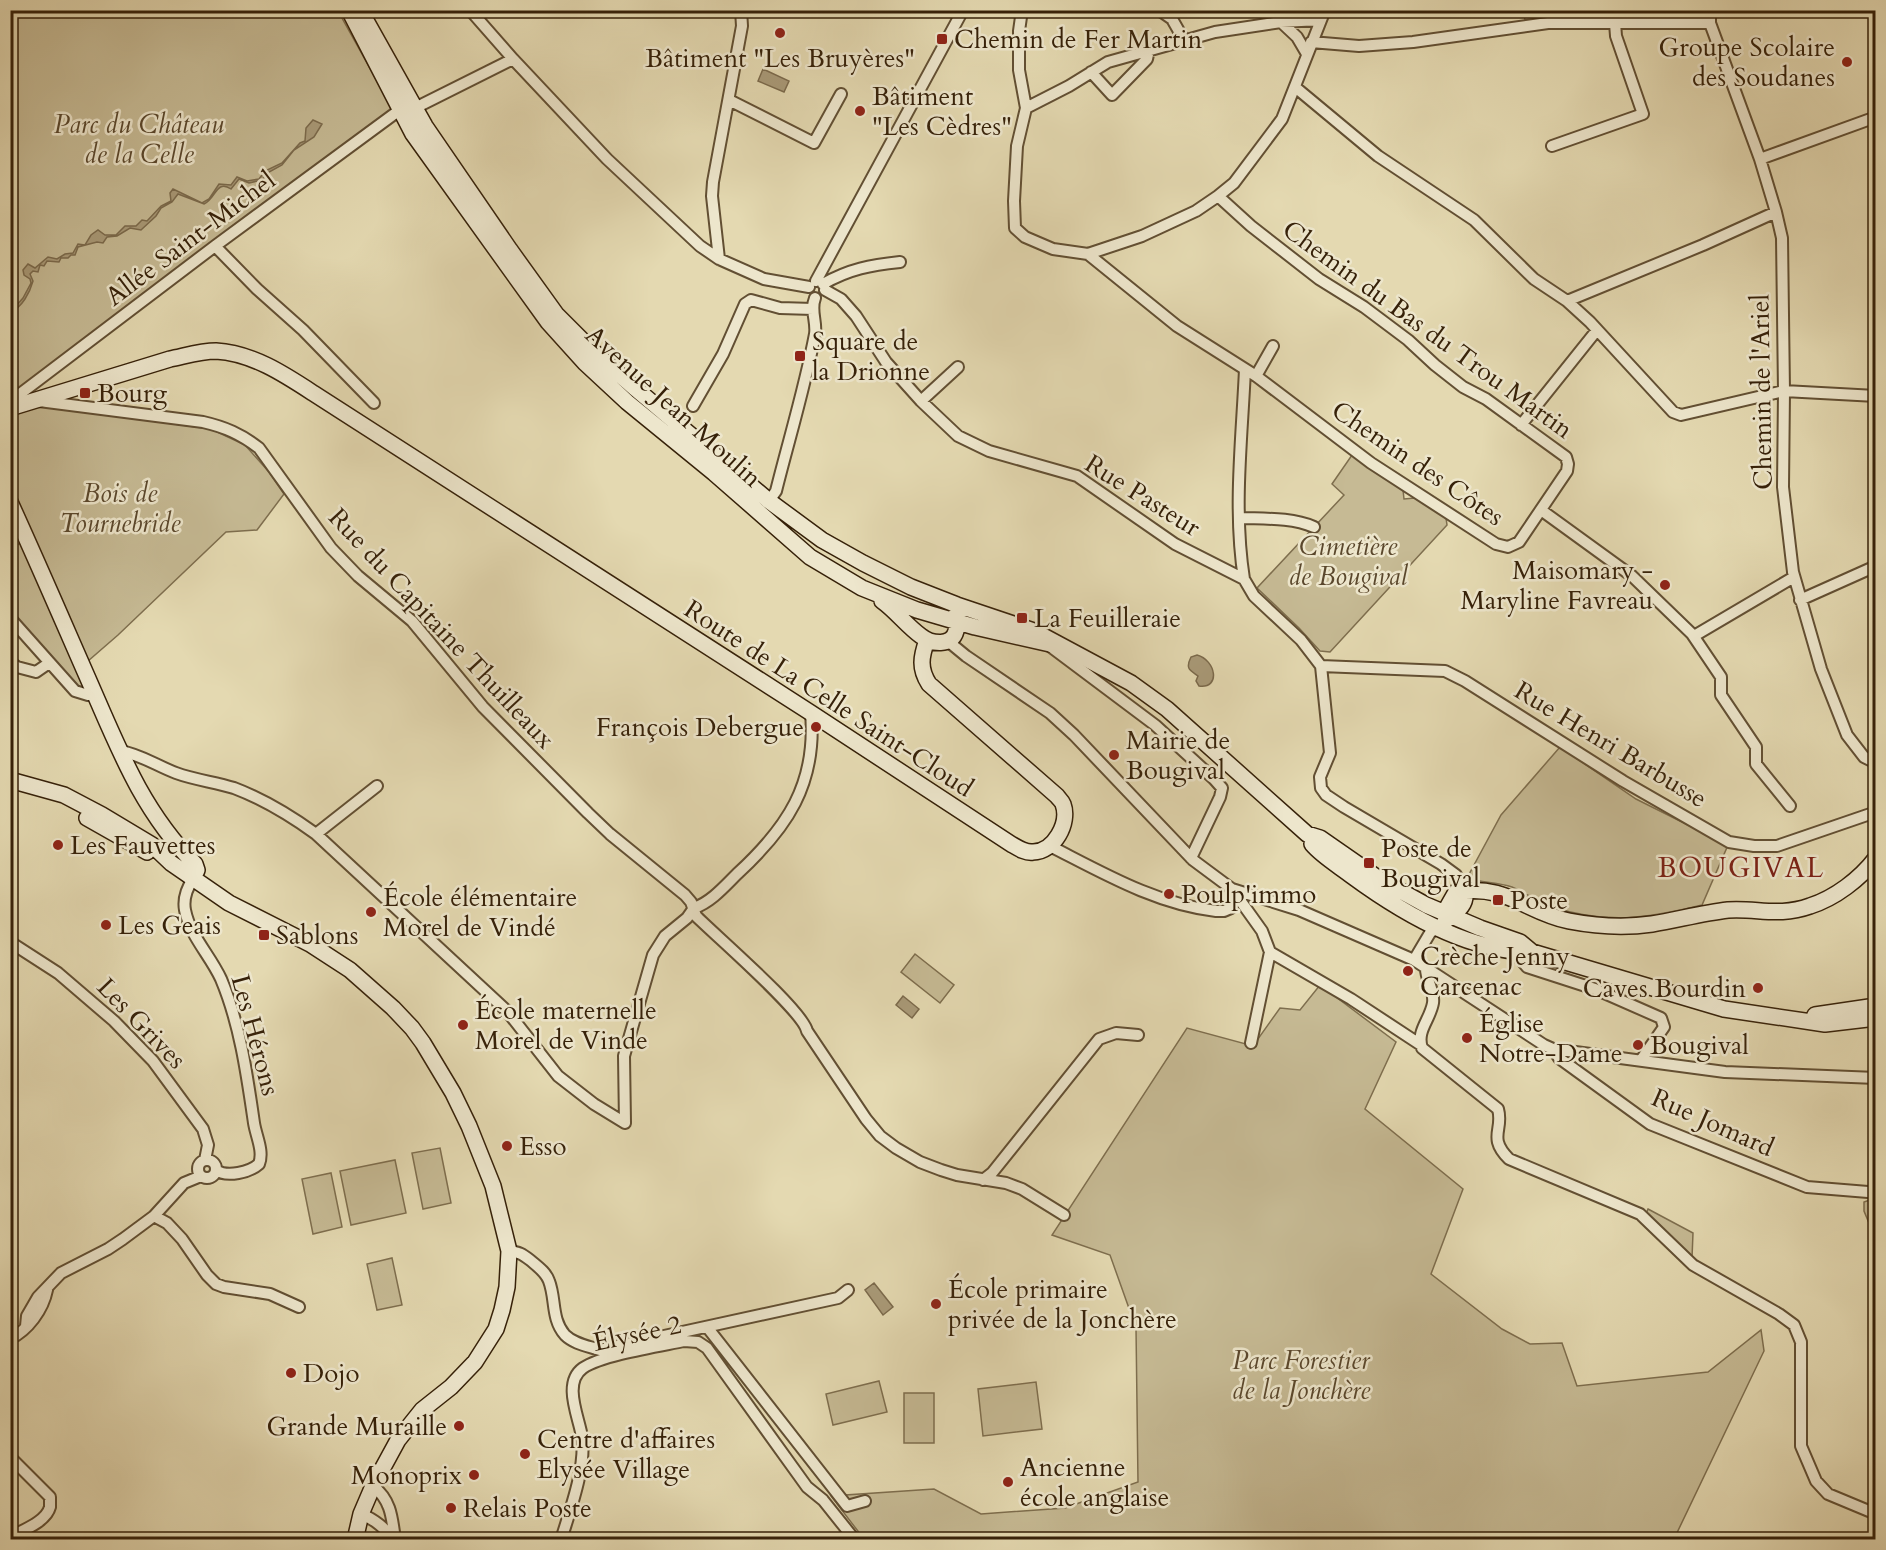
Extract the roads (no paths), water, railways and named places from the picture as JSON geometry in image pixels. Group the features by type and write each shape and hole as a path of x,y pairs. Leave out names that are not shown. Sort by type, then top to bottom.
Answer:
{"street":[{"name":"Avenue Jean Moulin","path":"349,10 408,109 425,126 556,314 595,353 769,501 822,540 863,563 924,592 1034,631 1064,648"},
{"name":"Avenue Jean Moulin","path":"360,10 408,109 413,134 542,313 585,363 810,557 862,588 935,615 954,632"},
{"path":"470,10 607,159 681,230 719,259 764,279 818,286"},
{"path":"719,259 712,196 713,182 742,26 741,10"},
{"path":"818,286 963,10"},
{"path":"1022,10 1019,31 1019,70 1026,108 1017,146 1015,228 1021,234 1053,249 1088,254 1142,236 1196,211 1234,183 1282,120 1323,15"},
{"path":"1159,10 1173,19 1184,40"},
{"name":"Chemin de l'Ariel","path":"1710,10 1710,23 1760,159 1782,238 1783,487 1794,578 1821,669 1847,735 1864,757 1875,763"},
{"path":"1026,108 1108,62 1215,32 1323,15"},
{"path":"1281,22 1297,37 1307,54"},
{"path":"1311,42 1359,46 1413,42 1548,23 1710,23"},
{"path":"1552,146 1643,114 1616,36 1615,23"},
{"path":"1091,72 1112,95 1147,59 1149,50"},
{"name":"Allée Saint-Michel","path":"10,408 20,394 215,246 408,109 513,59"},
{"path":"1295,87 1378,156 1474,220 1534,279 1567,301 1673,412 1681,415 1784,391 1875,396"},
{"path":"729,100 814,143 841,94"},
{"path":"1760,159 1875,117"},
{"name":"Chemin du Bas du Trou Martin","path":"1218,196 1251,226 1319,279 1364,307 1408,340 1463,387 1486,399 1566,457 1567,471 1541,510"},
{"path":"1567,301 1776,212"},
{"path":"215,246 256,289 310,337 374,403"},
{"name":"Chemin des Côtes","path":"1088,254 1177,327 1256,376 1371,464 1496,544 1508,547 1519,542 1541,510 1632,576 1694,636 1720,677 1721,695 1756,747 1756,764 1791,806"},
{"path":"769,501 776,491 816,324 814,304 809,294 818,286 837,276 866,266 900,262"},
{"name":"Rue Pasteur","path":"818,286 840,299 856,316 886,362 921,401 958,436 989,451 1077,476 1175,544 1244,579 1254,596 1325,666"},
{"path":"693,406 723,354 745,304 751,300 780,308 814,304"},
{"path":"1521,425 1597,330"},
{"path":"1256,376 1273,346"},
{"name":"Route de La Celle Saint-Cloud","path":"10,408 170,359 214,351 237,354 263,364 284,374 1011,844 1023,851 1034,852 1050,846 1062,827 1063,804 1057,796 929,684 922,673 921,665 921,656 927,640"},
{"path":"921,401 958,367"},
{"path":"1244,579 1239,549 1239,518 1245,369"},
{"name":"Rue du Capitaine Thuilleaux","path":"38,401 203,422 223,426 247,438 259,448 330,548 358,576 412,621 483,708 610,834 685,895 694,908 696,916 771,987 806,1025 807,1031 847,1092 880,1136 920,1162 957,1175 1022,1189 1064,1215"},
{"path":"10,502 120,751 144,799 160,824 195,864 197,870 193,879"},
{"path":"1239,518 1287,520 1314,527"},
{"path":"1800,600 1875,566"},
{"path":"1694,636 1794,578"},
{"path":"862,588 892,608 927,640 938,643 954,632 975,627 1064,648 1131,683 1167,709 1307,834 1313,846 1358,880 1406,912 1436,928 1514,952 1532,952 1724,1009 1826,1024 1875,1018"},
{"path":"911,627 924,592"},
{"path":"957,605 954,632 966,656 1050,713 1066,727 1191,858 1232,889 1262,931 1270,952 1251,1043"},
{"path":"10,618 75,691 88,695 94,692"},
{"path":"1047,644 1155,725 1221,788 1220,797 1191,858"},
{"path":"10,662 17,667 36,672 50,663"},
{"path":"1325,666 1330,753 1320,777 1321,789 1344,807 1441,864 1456,875 1465,891 1466,898 1461,907 1430,933 1414,960"},
{"name":"Rue Henri Barbusse","path":"1325,666 1445,671 1465,681 1623,781 1729,842 1754,846 1777,846 1875,812"},
{"path":"1105,689 1131,683"},
{"path":"120,751 131,753 193,779 234,788 283,812 316,834 507,1011 558,1076 594,1104 625,1123 624,1056 653,955 665,936 687,918 694,908 703,905 732,879 767,845 784,824 802,786 808,762 812,731 811,713"},
{"path":"10,780 64,795 102,815 152,845 171,863 229,903 310,944 338,961 373,990 412,1028 453,1093 469,1126 493,1186 509,1251 507,1287 502,1310 496,1329 485,1348 462,1377 422,1410 402,1433 373,1486 361,1514 355,1539"},
{"path":"316,834 377,786"},
{"path":"10,790 60,805 171,863"},
{"path":"1307,834 1320,838 1352,862 1400,892 1450,916 1520,942 1532,952"},
{"path":"1050,846 1125,884 1168,901 1216,911 1231,908"},
{"path":"1465,891 1496,892 1568,921 1596,925 1651,924 1731,910 1791,912 1813,905 1832,895 1867,870 1875,858"},
{"name":"Les Hérons","path":"193,879 187,888 184,908 192,933 211,961 229,1001 261,1151 259,1164 252,1169 227,1175 216,1170"},
{"path":"1232,889 1299,910 1414,960 1544,1045 1553,1048 1725,1072 1875,1078"},
{"name":"Les Grives","path":"10,942 58,973 114,1021 153,1061 203,1129 208,1145 205,1160"},
{"path":"1270,952 1351,999 1420,1045 1425,1052 1498,1109 1500,1118 1497,1138 1503,1153 1509,1159 1636,1212 1693,1265 1794,1325 1801,1342 1801,1446 1816,1481 1828,1494 1875,1514"},
{"path":"1514,952 1527,967 1595,989 1661,1018 1664,1027 1641,1060"},
{"path":"1420,1045 1420,1034 1433,1002 1426,967"},
{"path":"1791,1019 1875,1006"},
{"path":"983,1180 992,1173 1099,1038 1116,1033 1138,1035"},
{"name":"Rue Jomard","path":"1553,1048 1559,1058 1650,1124 1807,1187 1868,1192 1875,1190"},
{"path":"10,1339 34,1319 45,1301 47,1290 61,1273 108,1249 154,1216 184,1183 201,1176 210,1178 216,1170 215,1164 205,1160 198,1167 201,1176"},
{"path":"154,1216 167,1223 182,1239 216,1284 270,1293 299,1307"},
{"path":"509,1251 520,1252 539,1267 549,1280 558,1325 566,1335 583,1345 600,1350 838,1298 848,1290"},
{"path":"706,1327 847,1506 865,1501"},
{"name":"Élysée 2","path":"561,1539 580,1468 582,1439 573,1393 576,1375 599,1361 684,1341 698,1342 707,1348 807,1487 823,1500 855,1539"},
{"path":"10,1457 50,1497 50,1507 44,1516 33,1525 10,1537"},
{"path":"361,1514 381,1524 395,1539 388,1502 382,1492 373,1486"}],"place":[{"name":"Bâtiment \"Les Bruyères\"","path":"780,33"},
{"name":"Chemin de Fer Martin","path":"942,39"},
{"name":"Groupe Scolaire des Soudanes","path":"1847,62"},
{"name":"Bâtiment \"Les Cèdres\"","path":"860,111"},
{"name":"Square de la Drionne","path":"800,356"},
{"name":"Bourg","path":"85,393"},
{"name":"Maisomary - Maryline Favreau","path":"1665,585"},
{"name":"La Feuilleraie","path":"1022,618"},
{"name":"François Debergue","path":"816,727"},
{"name":"Mairie de Bougival","path":"1114,755"},
{"name":"Les Fauvettes","path":"58,845"},
{"name":"Poste de Bougival","path":"1369,863"},
{"name":"Poulp'immo","path":"1169,894"},
{"name":"Poste","path":"1498,900"},
{"name":"École élémentaire Morel de Vindé","path":"371,912"},
{"name":"Les Geais","path":"106,925"},
{"name":"Sablons","path":"264,935"},
{"name":"Crèche Jenny Carcenac","path":"1408,971"},
{"name":"Caves Bourdin","path":"1758,988"},
{"name":"École maternelle Morel de Vinde","path":"463,1025"},
{"name":"Église Notre-Dame","path":"1467,1038"},
{"name":"Bougival","path":"1638,1045"},
{"name":"Esso","path":"507,1146"},
{"name":"École primaire privée de la Jonchère","path":"936,1304"},
{"name":"Dojo","path":"291,1373"},
{"name":"Grande Muraille","path":"459,1426"},
{"name":"Centre d'affaires Elysée Village","path":"525,1454"},
{"name":"Monoprix","path":"474,1475"},
{"name":"Ancienne école anglaise","path":"1008,1482"},
{"name":"Relais Poste","path":"451,1508"}],"district":[{"name":"BOUGIVAL","path":"1741,867"}],"park label":[{"name":"Parc du Château de la Celle","path":"139,139"},
{"name":"Bois de Tournebride","path":"120,508"},
{"name":"Cimetière de Bougival","path":"1348,561"},
{"name":"Parc Forestier de la Jonchère","path":"1301,1375"}]}
